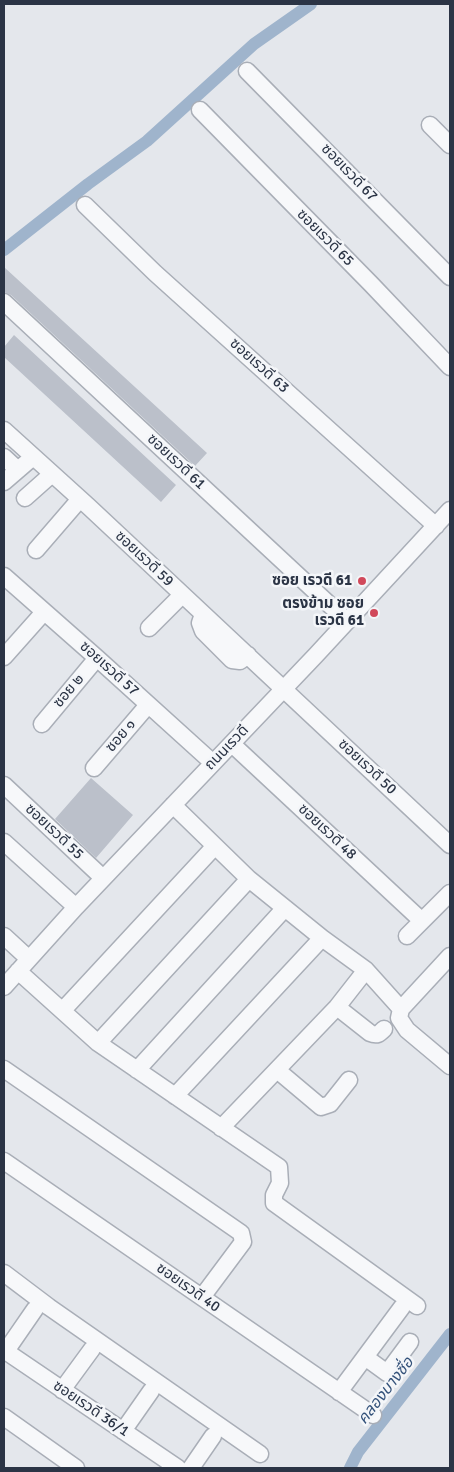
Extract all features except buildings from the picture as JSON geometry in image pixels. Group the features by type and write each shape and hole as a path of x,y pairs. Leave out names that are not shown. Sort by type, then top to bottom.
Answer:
{"street":[{"name":"ซอยเรวดี 67","path":"247,70 450,277"},
{"name":"ซอยเรวดี 65","path":"200,110 450,366"},
{"path":"430,125 450,145"},
{"name":"ซอยเรวดี 63","path":"85,205 155,273 436,526"},
{"name":"ซอยเรวดี 61","path":"4,302 347,621"},
{"name":"ซอยเรวดี 59","path":"4,430 283,689"},
{"path":"4,457 18,470"},
{"path":"4,482 33,457"},
{"path":"25,498 52,474"},
{"path":"36,550 80,500"},
{"name":"ถนนเรวดี","path":"4,987 76,907 232,744 450,510"},
{"name":"ซอยเรวดี 57","path":"4,576 213,763"},
{"path":"149,628 182,595"},
{"path":"4,657 44,612"},
{"name":"ซอย ๒","path":"42,724 97,658"},
{"name":"ซอยเรวดี 50","path":"283,689 450,845"},
{"name":"ซอย ๑","path":"94,768 148,704"},
{"name":"ซอยเรวดี 48","path":"232,744 422,921"},
{"name":"ซอยเรวดี 55","path":"4,785 104,878"},
{"path":"173,805 249,879 322,938 366,970 401,1008"},
{"path":"4,842 76,907"},
{"path":"63,1010 215,846"},
{"path":"98,1043 249,879"},
{"path":"408,936 450,893"},
{"path":"137,1070 285,908"},
{"path":"4,936 23,965 63,1010 98,1043 279,1167 280,1183 274,1195 274,1203 410,1306 365,1357 339,1392"},
{"path":"176,1096 322,938"},
{"path":"450,956 401,1008 398,1018 407,1030 450,1066"},
{"path":"220,1128 337,1007 366,970"},
{"path":"337,1007 370,1033 379,1034 384,1029"},
{"path":"4,1069 241,1233 243,1242 202,1298"},
{"path":"277,1070 321,1107 330,1104 349,1080"},
{"name":"ซอยเรวดี 40","path":"4,1161 373,1415"},
{"path":"4,1273 49,1307 260,1454"},
{"path":"5,1350 34,1309"},
{"path":"365,1357 387,1373 410,1342"},
{"path":"62,1390 92,1349"},
{"name":"ซอยเรวดี 36/1","path":"5,1350 178,1468"},
{"path":"123,1431 151,1391"},
{"path":"4,1416 76,1468"},
{"path":"191,1468 213,1436"}],"waterway":[{"path":"4,250 88,184 147,141 254,44 311,4"},
{"name":"คลองบางซื่อ","path":"350,1468 358,1452 450,1334"}],"place":[{"name":"ซอย เรวดี 61","path":"362,581"},
{"name":"ตรงข้าม ซอย เรวดี 61","path":"374,613"}]}
